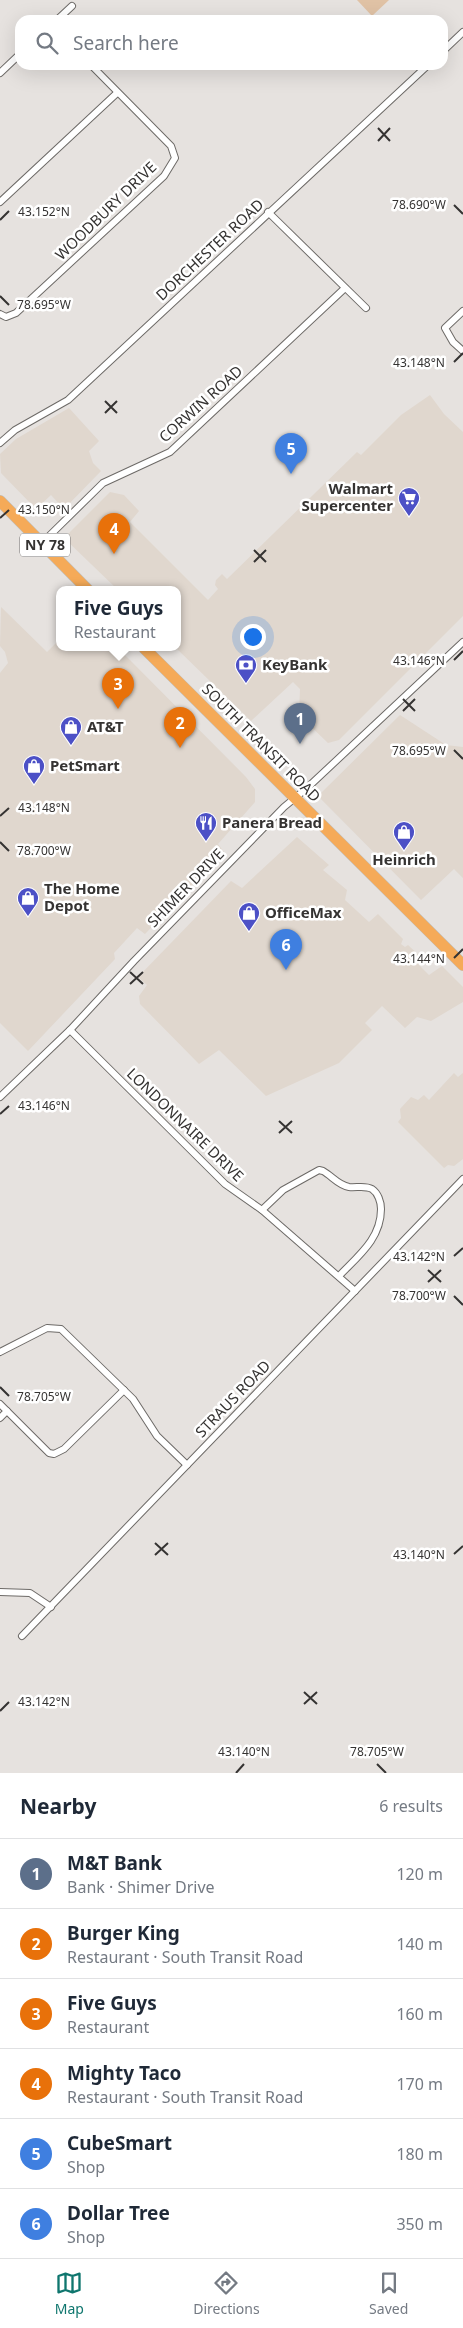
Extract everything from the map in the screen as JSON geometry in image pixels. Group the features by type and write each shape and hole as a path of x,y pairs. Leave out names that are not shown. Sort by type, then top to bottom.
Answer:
{"highway":[{"name":"NY 78","path":"0,502 84,586"},
{"name":"SOUTH TRANSIT ROAD","path":"147,651 463,965"}],"street":[{"path":"62,15 72,6"},
{"path":"448,46 463,32"},
{"path":"0,73 15,59"},
{"name":"WOODBURY DRIVE","path":"0,314 6,317 16,313 164,176 175,158 171,146 96,70"},
{"name":"DORCHESTER ROAD","path":"0,443 16,430 68,400 423,70"},
{"path":"0,202 117,93"},
{"path":"268,212 366,308"},
{"name":"CORWIN ROAD","path":"42,543 103,483 170,452 345,288"},
{"path":"463,311 445,328 453,342 463,351"},
{"name":"SHIMER DRIVE","path":"0,1097 70,1030 237,854 463,642"},
{"name":"LONDONNAIRE DRIVE","path":"70,1030 225,1184 262,1210 355,1291"},
{"path":"262,1210 283,1190 319,1170 343,1185 367,1187 372,1190 381,1203 381,1219 377,1233 369,1245 339,1276"},
{"name":"STRAUS ROAD","path":"22,1636 463,1179"},
{"path":"0,1352 47,1328 61,1328 140,1407 157,1436 187,1465"},
{"path":"0,1404 49,1453 54,1454 64,1449 124,1390"},
{"path":"0,1418 7,1411"},
{"path":"0,1592 30,1593 51,1608"}],"shaded area":[{"path":"357,0 389,0 373,15"},
{"path":"430,395 444,414 463,432 463,616 339,740 328,743 299,715 300,689 293,682 251,721 179,651 181,651 181,586 114,586 64,538 110,492 124,495 139,511 130,522 208,600 218,589 215,585 216,580 222,574 227,579 357,452 361,455 401,415"},
{"path":"69,408 99,441 89,451 93,463 101,471 64,509 51,495 36,509 1,473 0,454 16,439"},
{"path":"1,607 47,652 56,643 56,651 121,651 246,777 255,789 255,802 218,844 224,852 145,934 137,928 114,953 115,959 28,1051 0,1023 0,673 8,663 5,652 0,646"},
{"path":"400,715 446,745 463,747 463,878 454,869 421,900 318,796"},
{"path":"297,837 329,865 323,870 347,890 345,900 369,922 378,914 403,939 401,944 405,947 408,945 422,958 418,964 429,975 442,966 463,987 463,1002 431,1021 417,1017 405,1028 382,1006 365,1023 372,1030 339,1063 266,1096 219,1050 199,1064 140,1004 139,996 147,985 138,977 231,881 242,888"},
{"path":"454,1073 458,1077 463,1073 463,1159 454,1166 448,1165 444,1168 398,1122 401,1118 400,1109 411,1097 418,1100 424,1095 429,1100"}],"place":[{"name":"CubeSmart","path":"291,474"},
{"name":"Walmart Supercenter","path":"409,517"},
{"name":"Mighty Taco","path":"114,554"},
{"name":"KeyBank","path":"246,684"},
{"name":"Five Guys","path":"118,709"},
{"name":"M&T Bank","path":"300,744"},
{"name":"AT&T","path":"71,746"},
{"name":"Burger King","path":"180,748"},
{"name":"PetSmart","path":"34,785"},
{"name":"Panera Bread","path":"206,842"},
{"name":"Heinrich","path":"404,851"},
{"name":"The Home Depot","path":"28,917"},
{"name":"OfficeMax","path":"249,932"},
{"name":"Dollar Tree","path":"286,970"}]}
